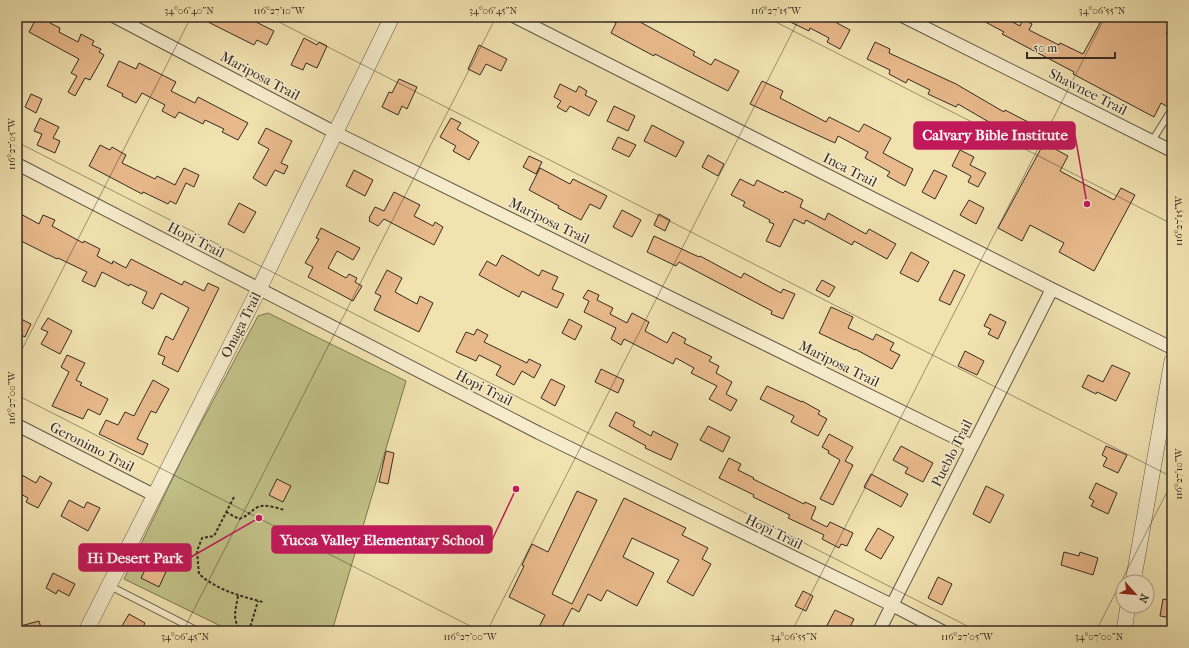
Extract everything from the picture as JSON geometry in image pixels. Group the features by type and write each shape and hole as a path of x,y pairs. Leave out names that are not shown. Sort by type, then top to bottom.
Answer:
{"street":[{"name":"Mariposa Trail","path":"115,17 336,133 972,446"},
{"name":"Onaga Trail","path":"86,631 259,289 392,17"},
{"name":"Inca Trail","path":"515,17 1052,289 1172,348"},
{"name":"Shawnee Trail","path":"904,17 1172,151"},
{"name":"Hopi Trail","path":"17,164 539,433 892,605 942,631"},
{"name":"Pueblo Trail","path":"879,631 1052,289"},
{"path":"1134,574 1172,361"},
{"name":"Geronimo Trail","path":"17,425 154,495"},
{"path":"1124,631 1127,614"}],"lane":[{"path":"1152,141 1172,109"},
{"path":"108,586 198,631"}],"path":[{"path":"234,497 214,536 202,538 198,551 199,574 210,583 238,596 263,602"},
{"path":"226,512 239,519 246,517 257,508 269,506 285,510"},
{"path":"238,596 235,615 237,626 242,631"},
{"path":"249,631 258,601"}],"green space":[{"path":"268,313 406,381 332,631 231,631 124,579 183,457 258,316"}],"building":[{"path":"37,17 42,17 51,22 50,23 60,28 59,32 78,42 81,34 94,41 92,45 101,49 99,52 104,55 90,80 85,78 75,96 68,92 77,76 71,73 79,59 29,32"},
{"path":"198,17 246,17 274,31 267,45 257,40 254,45"},
{"path":"604,17 631,17 695,52 693,55 711,65 715,59 739,71 728,91 655,54 654,56 611,33 616,23"},
{"path":"780,17 826,17 850,30 840,49 827,42 829,38 810,28 809,31"},
{"path":"976,17 1003,17 1020,26 1023,19 1032,24 1029,30 1059,45 1060,43 1083,54 1102,17 1172,17 1172,22 1166,34 1172,38 1172,105 1168,107 1161,103 1154,117 1073,74 1074,72 1002,34 1004,32"},
{"path":"304,38 317,45 319,42 327,46 317,68 306,63 303,70 291,65"},
{"path":"875,42 890,49 889,53 956,84 1004,112 1005,110 1032,124 1023,141 1013,135 1007,147 995,141 1001,129 958,104 956,107 928,94 930,90 908,79 906,83 889,74 890,70 867,59"},
{"path":"479,45 507,59 501,71 486,64 480,75 468,69"},
{"path":"119,61 136,69 139,63 176,82 171,91 195,103 198,97 248,123 238,140 222,132 224,129 205,120 203,124 179,112 175,118 162,111 165,105 142,93 136,103 107,86"},
{"path":"399,79 417,87 407,109 402,106 398,115 382,107 389,92 392,93"},
{"path":"762,81 783,91 780,98 826,122 829,117 859,132 864,124 891,138 883,153 913,169 905,186 887,176 890,172 865,158 868,152 838,136 835,143 750,104"},
{"path":"560,84 576,92 579,86 587,91 585,95 597,101 589,116 570,106 566,112 557,107 561,101 554,97"},
{"path":"31,94 42,99 36,113 25,107"},
{"path":"614,106 635,116 628,131 607,121"},
{"path":"40,118 59,127 53,138 60,141 55,153 37,145 42,134 34,131"},
{"path":"451,118 461,123 457,129 479,142 469,160 453,151 456,146 440,137"},
{"path":"652,125 684,142 676,157 644,141"},
{"path":"266,128 292,141 281,163 288,166 284,174 275,170 266,186 253,178 269,149 258,143"},
{"path":"618,137 636,145 629,157 612,149"},
{"path":"1044,143 1068,156 1060,171 1114,200 1121,188 1135,195 1094,271 1059,252 1064,243 1030,225 1022,241 998,228"},
{"path":"100,145 110,150 112,147 126,155 122,163 155,179 157,176 175,185 184,168 199,175 194,187 186,183 176,204 170,201 168,204 143,192 142,194 89,166"},
{"path":"960,150 974,157 970,165 986,173 978,187 968,182 971,176 952,166"},
{"path":"708,155 724,164 718,176 702,167"},
{"path":"529,156 542,162 536,174 523,167"},
{"path":"540,168 570,184 573,179 607,196 600,209 590,204 581,220 529,190"},
{"path":"354,170 373,180 365,196 346,186"},
{"path":"934,170 947,176 935,199 922,192"},
{"path":"740,179 754,186 757,180 783,193 785,191 803,200 800,207 825,220 828,213 866,234 869,229 896,244 887,259 854,241 852,245 806,220 804,224 794,219 780,247 766,241 774,224 769,222 770,220 743,206 745,202 731,195"},
{"path":"394,192 420,205 414,216 433,226 435,222 443,227 434,245 384,219 378,226 369,221 375,207 384,211"},
{"path":"969,200 984,208 976,224 960,215"},
{"path":"239,203 256,212 244,233 228,224"},
{"path":"622,210 641,220 632,237 613,227"},
{"path":"17,212 39,224 43,215 55,220 52,226 83,243 84,241 100,249 97,256 112,264 113,261 126,268 131,259 182,285 184,281 204,291 208,283 219,288 178,372 162,364 165,357 158,354 166,336 173,340 189,308 161,293 153,309 142,303 147,292 130,284 129,286 102,272 95,287 82,281 87,272 17,239"},
{"path":"659,214 670,220 665,231 654,225"},
{"path":"321,228 360,248 353,260 337,251 328,268 346,278 349,274 357,278 355,282 362,286 353,301 308,277 313,267 305,263 319,239 316,238"},
{"path":"654,236 699,257 700,256 741,278 744,273 781,293 783,289 795,294 783,319 771,314 772,311 679,262 676,266 647,252"},
{"path":"911,252 929,262 918,282 900,273"},
{"path":"502,255 539,276 542,270 558,277 552,289 564,294 557,308 522,291 519,297 479,275 487,261 496,266"},
{"path":"387,270 402,278 395,292 417,304 420,296 433,303 419,332 374,310 381,296 375,293"},
{"path":"954,270 965,275 950,305 939,300"},
{"path":"822,280 835,287 829,297 816,290"},
{"path":"588,290 599,295 597,300 613,308 610,314 627,323 632,313 649,322 645,331 667,343 673,332 686,339 684,343 712,357 709,361 719,366 716,373 732,382 726,394 737,400 731,411 709,399 717,386 691,373 694,368 676,358 673,364 624,339 621,345 611,339 616,328 584,312 589,301 583,298"},
{"path":"831,307 853,317 848,328 873,340 876,334 894,343 890,350 900,355 892,369 855,349 819,333"},
{"path":"990,314 1006,322 998,339 988,334 991,329 984,326"},
{"path":"17,317 31,324 25,337 17,333"},
{"path":"48,318 72,331 60,354 41,344 48,332 41,329"},
{"path":"569,319 582,326 575,340 562,333"},
{"path":"477,329 488,335 484,342 527,363 529,359 541,365 534,378 522,371 514,385 496,375 501,366 479,355 476,361 456,352 466,332 474,335"},
{"path":"965,351 984,361 977,375 958,366"},
{"path":"67,355 85,363 76,380 82,383 80,385 108,399 100,415 88,409 83,419 52,406 69,372 61,367"},
{"path":"1112,365 1130,373 1116,401 1082,387 1088,375 1103,382"},
{"path":"601,369 624,380 618,393 595,382"},
{"path":"551,379 565,386 555,406 541,398"},
{"path":"153,380 169,389 156,413 151,411 137,439 148,444 143,455 99,434 106,420 118,425 125,412 134,416"},
{"path":"767,386 802,401 820,411 818,414 827,419 818,436 791,422 794,416 760,399"},
{"path":"616,412 635,422 633,426 651,436 653,431 678,444 671,460 645,448 646,446 609,426"},
{"path":"708,426 730,437 723,452 700,440"},
{"path":"829,434 853,447 845,461 853,465 833,505 820,499 840,460 828,453 829,451 822,447"},
{"path":"901,446 933,463 923,482 905,473 908,468 893,460"},
{"path":"1106,446 1127,455 1118,473 1103,466 1107,458 1102,455"},
{"path":"386,451 394,453 388,484 379,482"},
{"path":"729,458 741,464 738,470 754,478 753,479 804,504 805,502 816,507 811,519 827,527 830,522 853,533 847,546 841,544 839,548 822,539 824,535 788,518 790,515 719,478"},
{"path":"871,474 908,494 901,507 864,487"},
{"path":"22,475 36,483 40,476 52,483 38,508 26,502 28,498 17,492 17,485"},
{"path":"277,479 291,486 283,502 269,495"},
{"path":"1096,483 1117,493 1108,514 1091,506 1094,501 1089,498"},
{"path":"986,486 1004,495 990,523 973,514"},
{"path":"577,491 597,500 552,594 572,604 624,498 686,528 682,535 708,548 702,559 711,564 693,596 667,582 679,560 632,538 623,557 654,573 637,606 607,590 601,601 588,594 579,612 572,608 560,631 537,631 545,615 509,597 524,566 522,565 532,544 548,552"},
{"path":"69,500 84,508 87,502 100,508 88,531 61,516"},
{"path":"878,528 894,537 881,559 865,550"},
{"path":"1064,552 1079,556 1080,552 1098,558 1093,575 1061,565"},
{"path":"153,554 170,563 159,587 141,578"},
{"path":"53,573 75,584 69,596 58,590 56,594 46,588"},
{"path":"938,577 952,584 942,605 928,598"},
{"path":"803,591 813,596 806,611 795,606"},
{"path":"1163,599 1172,601 1172,618 1160,616"},
{"path":"835,610 854,619 848,631 824,631"},
{"path":"129,614 145,623 141,631 119,631"},
{"path":"39,621 42,631 17,631 17,627"}],"place":[{"name":"Calvary Bible Institute","path":"1087,204"},
{"name":"Yucca Valley Elementary School","path":"516,489"},
{"name":"Hi Desert Park","path":"259,518"}]}
